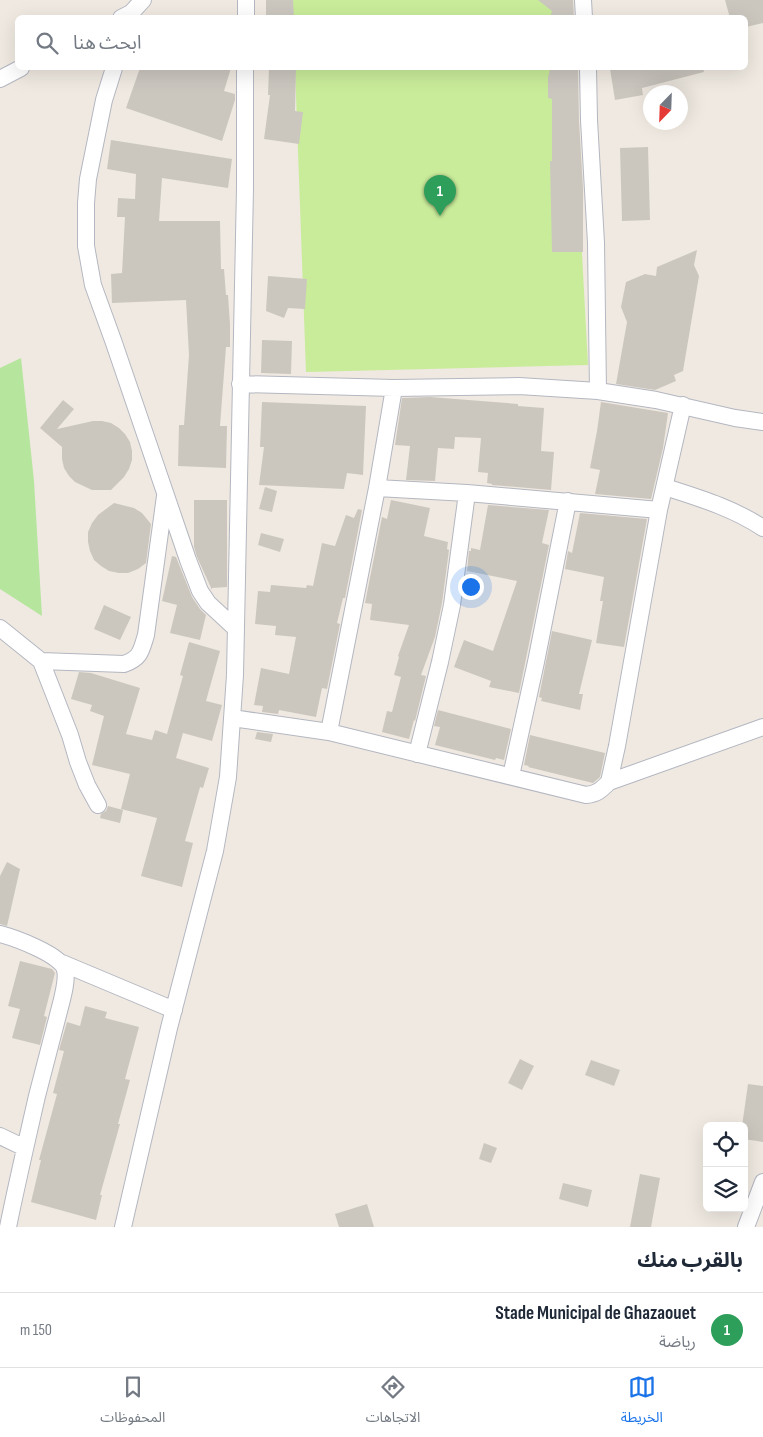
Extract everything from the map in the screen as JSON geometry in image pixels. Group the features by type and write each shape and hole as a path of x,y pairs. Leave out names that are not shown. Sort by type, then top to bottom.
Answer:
{"street":[{"path":"129,15 143,0"},
{"path":"246,0 246,15"},
{"path":"583,0 584,15"},
{"path":"0,79 17,70"},
{"path":"113,70 104,100 88,179 86,246 93,285 200,591 208,603 235,628"},
{"path":"122,1227 174,1010 215,851 228,777 235,675 245,188 245,70"},
{"path":"588,70 596,243 598,391"},
{"path":"240,384 394,388 519,386 598,391 683,405 736,418 763,422"},
{"path":"329,732 378,488 394,388"},
{"path":"609,782 659,510 683,405"},
{"path":"665,487 728,508 763,528"},
{"path":"378,488 467,493 659,510"},
{"path":"41,661 124,664 135,660 140,654 146,635 165,493"},
{"path":"417,754 452,606 467,493"},
{"path":"511,776 568,501"},
{"path":"0,628 41,661 87,785 98,805"},
{"path":"232,718 329,732 586,794 600,792 609,782 763,727"},
{"path":"0,934 33,947 62,963 174,1010"},
{"path":"8,1227 25,1148 63,996 66,976 62,963"},
{"path":"0,1136 25,1148"},
{"path":"746,1227 763,1182"}],"green space":[{"path":"292,0 569,0 570,15 293,15"},
{"path":"295,70 572,70 588,365 306,372"},
{"path":"21,358 34,481 42,616 0,589 0,368"}],"building":[{"path":"266,0 293,0 294,15 266,15"},
{"path":"538,0 573,0 574,15 551,15 552,11"},
{"path":"725,0 763,0 763,23 748,27 748,15 729,15"},
{"path":"139,70 230,70 224,91 235,94 235,100 222,141 126,108"},
{"path":"269,70 296,70 295,111 303,112 299,144 264,139 270,95 268,95"},
{"path":"550,70 578,70 583,188 583,252 552,252 550,161 552,161 552,99 548,98"},
{"path":"610,70 704,70 704,72 654,85 643,85 643,95 615,100"},
{"path":"111,140 232,159 228,188 162,178 159,221 220,221 221,269 224,269 230,324 230,347 226,347 220,426 227,426 226,468 178,466 179,425 184,425 189,355 186,300 112,303 111,274 122,273 125,217 117,217 118,198 135,199 136,174 107,169"},
{"path":"648,147 650,220 622,221 620,148"},
{"path":"697,250 694,265 699,276 683,371 674,375 676,381 655,390 616,384 627,322 621,307 626,282 645,274 656,276 657,267"},
{"path":"268,276 307,279 305,309 288,308 284,318 266,311"},
{"path":"262,340 292,341 291,374 261,373"},
{"path":"430,397 544,408 541,451 554,452 551,490 487,483 488,473 478,472 481,438 455,437 454,449 438,448 435,481 406,480 410,446 395,445 402,398"},
{"path":"63,400 74,409 57,429 93,421 102,421 111,423 119,428 130,442 132,460 129,469 111,490 92,490 75,482 64,468 62,447 40,428"},
{"path":"262,402 366,406 363,475 347,473 344,489 259,485 264,447 260,447"},
{"path":"601,402 668,413 663,448 651,499 595,494 600,470 590,468"},
{"path":"265,487 277,491 272,512 259,509"},
{"path":"194,500 227,500 227,587 212,588 212,590 197,557 194,547"},
{"path":"391,500 430,508 424,536 448,542 447,549 449,550 442,603 435,637 421,675 426,676 409,739 382,732 387,711 392,712 401,677 394,675 398,656 409,625 370,620 372,604 365,603 382,517 387,519"},
{"path":"114,503 134,508 142,513 151,524 146,563 128,573 109,571 101,566 94,560 88,542 88,532 92,523 98,515"},
{"path":"488,505 549,510 542,543 549,545 519,693 489,687 491,681 454,667 464,640 493,651 517,581 467,571 469,551 471,551 471,548 480,550"},
{"path":"358,509 362,510 345,598 343,598 337,623 340,624 327,689 322,688 316,717 279,710 278,714 262,712 263,706 254,705 261,668 289,674 296,637 275,635 276,626 255,624 258,591 270,592 271,585 306,588 307,585 313,586 322,543 335,546 346,515 354,518"},
{"path":"580,513 647,519 624,647 596,643 603,601 600,601 604,577 565,569 568,551 572,553"},
{"path":"261,533 284,539 280,552 258,545"},
{"path":"172,556 176,557 192,597 206,615 200,640 170,633 177,605 162,601"},
{"path":"104,605 131,617 120,640 94,629"},
{"path":"552,631 592,640 579,694 583,694 580,710 541,701 542,698 539,697"},
{"path":"189,642 220,651 206,701 222,705 212,741 183,733 176,758 209,768 203,788 200,787 185,841 193,843 182,887 141,876 157,818 121,809 130,774 92,765 104,716 90,711 92,705 71,699 79,672 91,673 140,688 126,734 152,740 155,730 167,734 183,676 180,675"},
{"path":"438,710 511,729 504,760 496,758 495,760 435,745 440,727 434,726"},
{"path":"257,732 273,734 271,742 255,739"},
{"path":"530,735 605,753 600,777 593,783 524,765"},
{"path":"108,806 123,810 120,823 100,818"},
{"path":"7,862 20,869 7,926 0,924 0,876"},
{"path":"20,961 52,969 55,973 44,1016 47,1017 40,1045 12,1038 20,1009 8,1006"},
{"path":"85,1006 107,1012 105,1018 139,1027 125,1079 130,1080 100,1195 102,1195 96,1220 31,1202 41,1160 39,1160 57,1094 53,1093 64,1051 59,1050 67,1022 80,1026"},
{"path":"520,1059 534,1066 522,1090 508,1083"},
{"path":"591,1060 620,1070 614,1086 585,1075"},
{"path":"748,1084 763,1086 763,1142 748,1140 748,1122 743,1122"},
{"path":"484,1143 497,1148 491,1163 479,1159"},
{"path":"640,1174 660,1178 651,1227 630,1227"},
{"path":"563,1183 592,1190 588,1207 559,1199"},
{"path":"367,1204 374,1227 339,1227 335,1214"}],"place":[{"name":"Stade Municipal de Ghazaouet","path":"440,216"}]}
